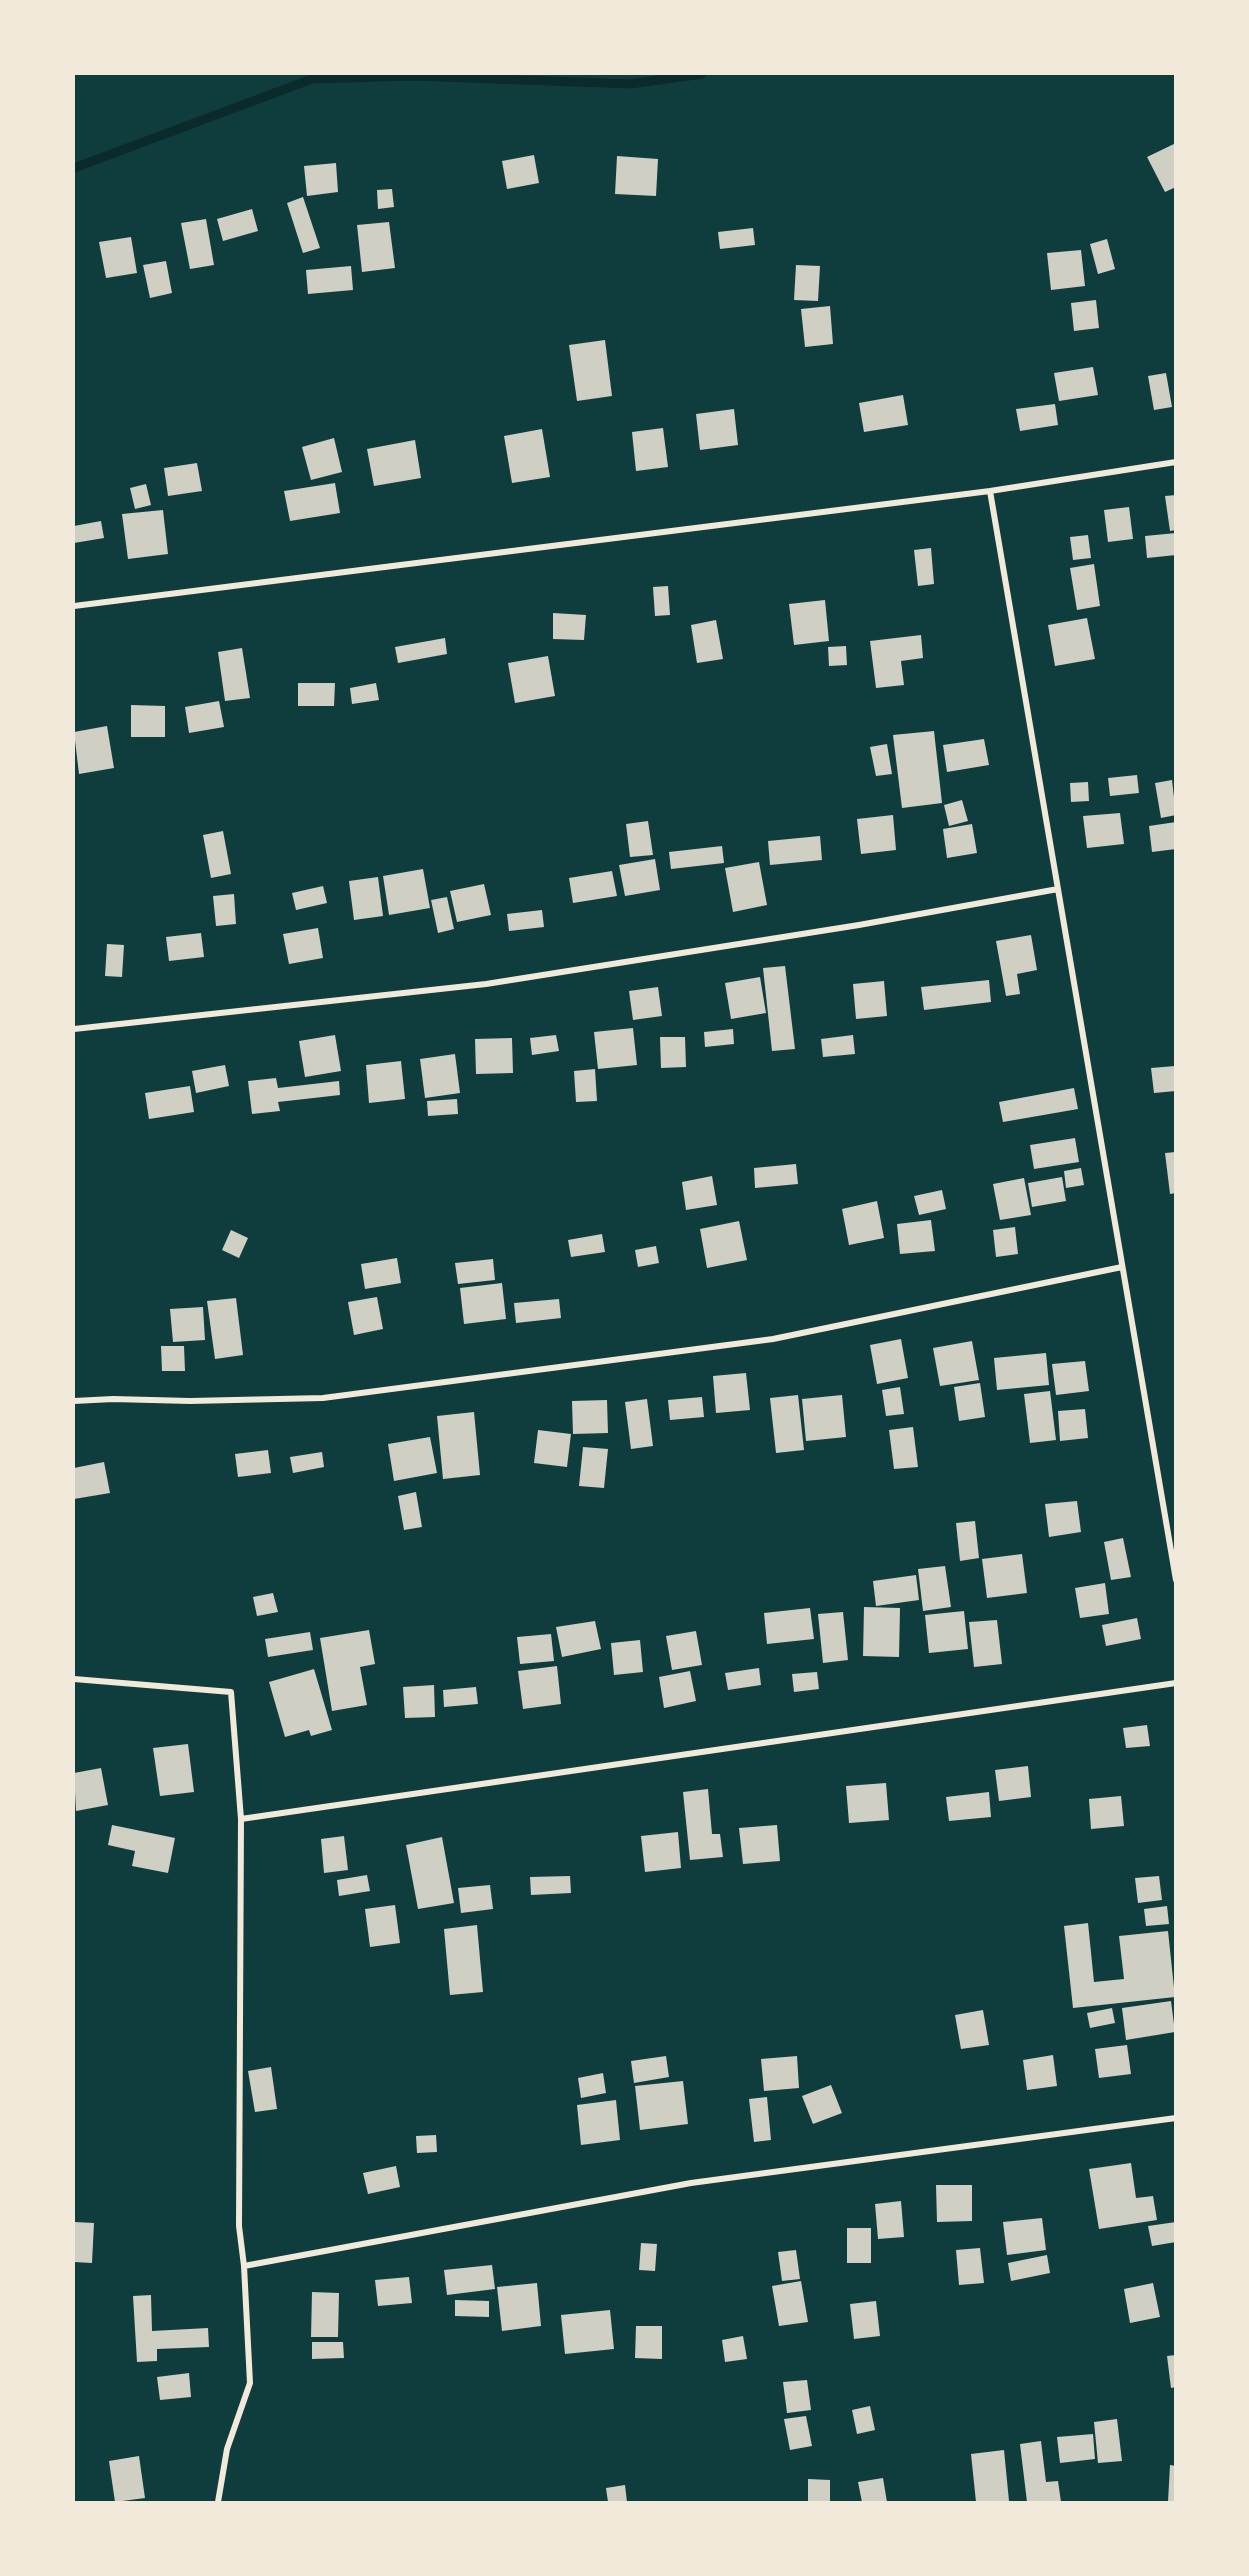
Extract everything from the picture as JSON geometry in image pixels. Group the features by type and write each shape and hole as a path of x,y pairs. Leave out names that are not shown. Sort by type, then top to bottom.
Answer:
{"street":[{"path":"74,606 990,491 1176,462"},
{"path":"990,491 1176,1580"},
{"path":"74,1029 486,984 859,925 1058,889"},
{"path":"74,1401 113,1399 190,1401 335,1396 773,1339 1122,1266"},
{"path":"74,1679 231,1692 241,1819 239,2226 244,2266 250,2383 227,2449 218,2502"},
{"path":"241,1819 1176,1683"},
{"path":"244,2266 691,2182 1176,2118"}],"building":[{"path":"1176,143 1176,187 1165,192 1147,157"},
{"path":"534,155 539,183 507,189 502,161"},
{"path":"617,156 658,159 656,196 615,194"},
{"path":"336,163 338,192 307,196 304,166"},
{"path":"392,189 394,207 378,209 377,190"},
{"path":"303,197 320,248 303,253 287,203"},
{"path":"252,209 258,231 223,241 217,219"},
{"path":"206,219 214,265 190,269 181,223"},
{"path":"389,222 395,268 362,272 357,225"},
{"path":"753,228 755,245 720,249 718,232"},
{"path":"131,237 137,273 106,278 99,242"},
{"path":"1107,239 1115,269 1098,274 1090,244"},
{"path":"1081,250 1085,286 1051,290 1047,253"},
{"path":"166,261 172,293 150,298 143,265"},
{"path":"796,265 820,266 818,301 794,300"},
{"path":"351,266 353,290 308,294 306,270"},
{"path":"1096,300 1099,328 1074,331 1071,303"},
{"path":"830,306 833,344 805,347 801,309"},
{"path":"605,340 612,396 577,401 569,345"},
{"path":"1093,367 1098,395 1059,401 1054,373"},
{"path":"1166,373 1172,407 1154,410 1148,376"},
{"path":"903,395 908,425 864,432 859,403"},
{"path":"1055,404 1058,425 1020,431 1016,409"},
{"path":"734,409 738,445 700,450 696,414"},
{"path":"663,428 668,467 636,471 632,432"},
{"path":"542,429 550,477 512,483 504,436"},
{"path":"334,438 342,472 311,480 302,447"},
{"path":"415,440 421,478 374,486 367,449"},
{"path":"197,463 202,491 168,496 164,468"},
{"path":"335,483 340,513 290,521 284,491"},
{"path":"146,484 151,505 135,509 130,488"},
{"path":"1176,495 1176,530 1170,531 1165,496"},
{"path":"1129,507 1133,539 1108,542 1104,510"},
{"path":"163,510 168,554 128,559 122,514"},
{"path":"101,521 104,538 74,543 74,526"},
{"path":"1176,533 1176,555 1147,558 1145,536"},
{"path":"1088,535 1091,558 1073,560 1070,537"},
{"path":"931,548 934,584 918,586 914,550"},
{"path":"1094,564 1100,606 1077,610 1070,568"},
{"path":"668,586 670,615 655,616 653,587"},
{"path":"825,600 829,641 794,645 789,604"},
{"path":"553,613 586,615 584,640 553,639"},
{"path":"1087,618 1095,659 1055,666 1048,625"},
{"path":"716,620 723,659 697,663 691,625"},
{"path":"921,635 923,658 901,661 904,685 876,688 870,641"},
{"path":"445,638 447,654 398,663 395,647"},
{"path":"846,646 847,665 829,666 828,647"},
{"path":"242,648 250,698 225,701 218,652"},
{"path":"548,656 555,696 515,703 508,663"},
{"path":"298,683 335,683 334,706 298,706"},
{"path":"376,683 379,700 352,704 350,688"},
{"path":"219,701 224,727 189,733 185,707"},
{"path":"131,705 165,706 165,737 131,737"},
{"path":"107,726 114,768 79,774 74,732"},
{"path":"934,731 942,803 902,808 893,735"},
{"path":"984,739 989,765 947,772 943,745"},
{"path":"887,744 892,774 876,776 870,747"},
{"path":"1137,775 1139,793 1110,796 1108,778"},
{"path":"1172,780 1176,815 1161,818 1155,783"},
{"path":"1088,782 1089,801 1071,802 1070,783"},
{"path":"962,800 968,821 949,826 944,805"},
{"path":"1120,813 1124,844 1087,848 1083,816"},
{"path":"893,815 896,850 861,854 857,819"},
{"path":"648,821 653,855 630,857 626,824"},
{"path":"1176,822 1176,849 1152,852 1149,826"},
{"path":"972,824 977,853 947,858 943,829"},
{"path":"223,831 231,874 211,878 203,835"},
{"path":"820,836 822,860 770,865 768,841"},
{"path":"722,846 724,863 671,869 669,852"},
{"path":"655,859 660,890 625,896 619,865"},
{"path":"759,862 767,905 733,912 725,868"},
{"path":"423,869 430,908 389,915 383,876"},
{"path":"612,871 617,896 573,903 569,878"},
{"path":"378,877 383,916 354,920 349,881"},
{"path":"484,884 491,915 457,922 450,891"},
{"path":"323,886 327,903 296,910 292,893"},
{"path":"234,894 236,924 216,926 213,896"},
{"path":"447,897 454,929 438,933 431,900"},
{"path":"542,910 544,927 509,931 507,914"},
{"path":"318,928 323,958 289,964 283,934"},
{"path":"201,933 204,957 169,961 166,937"},
{"path":"1031,935 1037,970 1017,974 1020,994 1006,996 996,941"},
{"path":"107,944 124,945 122,977 105,976"},
{"path":"785,966 795,1049 772,1051 763,968"},
{"path":"760,977 766,1013 731,1019 725,983"},
{"path":"989,980 991,1002 924,1010 921,987"},
{"path":"884,981 887,1016 856,1019 853,984"},
{"path":"658,987 662,1016 633,1020 629,991"},
{"path":"633,1028 637,1065 598,1069 594,1032"},
{"path":"733,1029 734,1044 705,1047 704,1032"},
{"path":"335,1035 341,1071 305,1077 299,1041"},
{"path":"556,1035 559,1051 532,1055 530,1038"},
{"path":"853,1035 855,1054 823,1057 821,1039"},
{"path":"660,1037 685,1037 686,1067 661,1068"},
{"path":"512,1038 513,1073 476,1074 475,1039"},
{"path":"455,1054 460,1093 425,1098 420,1059"},
{"path":"401,1061 405,1099 369,1103 366,1065"},
{"path":"225,1065 229,1086 196,1093 192,1071"},
{"path":"1175,1066 1176,1091 1154,1093 1151,1068"},
{"path":"595,1069 597,1101 576,1102 574,1071"},
{"path":"276,1078 278,1088 339,1081 340,1095 278,1102 280,1111 252,1114 248,1081"},
{"path":"190,1086 194,1112 149,1119 145,1093"},
{"path":"1074,1088 1078,1109 1003,1122 999,1102"},
{"path":"457,1099 458,1114 428,1116 427,1101"},
{"path":"1075,1138 1079,1162 1034,1169 1030,1145"},
{"path":"1176,1152 1176,1193 1170,1194 1165,1153"},
{"path":"796,1164 798,1184 755,1188 754,1168"},
{"path":"1081,1168 1084,1185 1066,1188 1064,1171"},
{"path":"712,1176 717,1205 686,1210 682,1182"},
{"path":"1062,1177 1066,1201 1032,1207 1028,1183"},
{"path":"1024,1178 1031,1215 1000,1220 993,1184"},
{"path":"942,1190 946,1209 919,1215 914,1196"},
{"path":"877,1201 884,1238 849,1245 842,1209"},
{"path":"931,1220 935,1251 900,1254 897,1224"},
{"path":"739,1221 747,1260 707,1268 700,1229"},
{"path":"1015,1227 1018,1254 996,1257 993,1230"},
{"path":"231,1230 248,1238 239,1258 222,1250"},
{"path":"602,1234 605,1252 571,1257 568,1240"},
{"path":"656,1246 659,1263 638,1267 635,1250"},
{"path":"397,1258 401,1283 365,1289 361,1264"},
{"path":"493,1259 495,1280 458,1284 455,1263"},
{"path":"502,1283 506,1319 464,1324 460,1288"},
{"path":"377,1297 383,1329 354,1335 348,1302"},
{"path":"236,1298 243,1355 215,1359 207,1301"},
{"path":"559,1299 561,1318 516,1323 514,1303"},
{"path":"203,1307 205,1340 173,1342 170,1309"},
{"path":"901,1339 908,1378 877,1384 870,1345"},
{"path":"972,1341 979,1380 940,1386 933,1348"},
{"path":"161,1346 184,1346 185,1371 162,1371"},
{"path":"1046,1353 1049,1385 997,1390 994,1358"},
{"path":"1085,1361 1089,1391 1056,1395 1052,1364"},
{"path":"746,1373 750,1410 716,1413 713,1376"},
{"path":"980,1383 985,1417 959,1421 954,1387"},
{"path":"900,1387 904,1414 886,1416 882,1390"},
{"path":"1050,1391 1056,1440 1030,1443 1024,1394"},
{"path":"798,1395 804,1450 776,1453 770,1398"},
{"path":"842,1395 846,1437 806,1441 802,1399"},
{"path":"702,1397 704,1417 670,1420 668,1400"},
{"path":"647,1399 653,1446 631,1449 625,1402"},
{"path":"607,1400 608,1433 573,1434 572,1401"},
{"path":"1085,1409 1088,1438 1060,1441 1058,1411"},
{"path":"474,1412 480,1475 443,1479 437,1416"},
{"path":"913,1427 918,1467 894,1469 889,1430"},
{"path":"538,1430 571,1434 567,1467 534,1463"},
{"path":"430,1437 437,1473 394,1481 388,1444"},
{"path":"583,1447 608,1449 604,1488 579,1486"},
{"path":"268,1450 271,1473 238,1477 235,1454"},
{"path":"322,1452 324,1467 293,1473 290,1457"},
{"path":"104,1462 110,1493 74,1499 74,1468"},
{"path":"416,1492 422,1527 404,1530 398,1496"},
{"path":"1077,1501 1081,1532 1049,1537 1045,1504"},
{"path":"975,1521 979,1558 960,1561 956,1523"},
{"path":"1123,1538 1131,1577 1111,1580 1104,1542"},
{"path":"1022,1554 1027,1593 987,1598 982,1559"},
{"path":"945,1566 951,1607 923,1611 918,1569"},
{"path":"916,1575 919,1600 876,1606 873,1581"},
{"path":"1105,1583 1109,1614 1080,1618 1075,1588"},
{"path":"273,1593 278,1612 257,1616 253,1597"},
{"path":"864,1607 900,1608 899,1657 863,1656"},
{"path":"810,1608 814,1639 767,1644 764,1613"},
{"path":"964,1611 968,1649 929,1653 925,1615"},
{"path":"843,1612 848,1660 823,1663 818,1614"},
{"path":"1137,1618 1141,1639 1106,1646 1102,1625"},
{"path":"997,1620 1002,1664 974,1667 969,1622"},
{"path":"595,1621 601,1649 562,1657 556,1627"},
{"path":"369,1630 375,1664 360,1667 367,1705 332,1711 320,1638"},
{"path":"696,1631 702,1665 672,1670 666,1636"},
{"path":"310,1632 313,1650 268,1657 265,1639"},
{"path":"551,1634 554,1661 520,1664 517,1637"},
{"path":"640,1640 643,1672 614,1675 611,1643"},
{"path":"557,1666 561,1704 523,1709 518,1671"},
{"path":"759,1668 761,1685 728,1690 725,1673"},
{"path":"314,1669 332,1730 311,1736 309,1730 285,1737 269,1682"},
{"path":"690,1671 696,1701 664,1708 659,1677"},
{"path":"817,1672 819,1689 794,1692 792,1674"},
{"path":"434,1685 435,1717 405,1718 403,1687"},
{"path":"476,1687 478,1704 444,1707 443,1690"},
{"path":"1147,1725 1150,1746 1126,1748 1123,1728"},
{"path":"188,1744 194,1792 160,1796 153,1748"},
{"path":"1028,1766 1031,1797 999,1801 995,1770"},
{"path":"101,1768 108,1805 76,1811 74,1773"},
{"path":"886,1783 889,1820 849,1823 846,1786"},
{"path":"708,1789 712,1834 720,1834 723,1857 690,1860 683,1792"},
{"path":"989,1792 991,1817 949,1821 946,1797"},
{"path":"1121,1796 1124,1826 1091,1829 1089,1799"},
{"path":"112,1825 175,1838 168,1873 132,1866 135,1851 108,1845"},
{"path":"777,1825 780,1861 743,1864 739,1828"},
{"path":"678,1832 681,1868 645,1872 641,1836"},
{"path":"344,1836 348,1870 324,1873 321,1839"},
{"path":"442,1837 454,1903 418,1909 406,1845"},
{"path":"367,1875 370,1891 339,1896 337,1880"},
{"path":"570,1876 571,1893 531,1895 530,1877"},
{"path":"1159,1876 1162,1900 1138,1903 1135,1878"},
{"path":"490,1885 493,1909 461,1913 458,1888"},
{"path":"395,1905 400,1943 370,1947 365,1909"},
{"path":"1167,1906 1169,1924 1146,1926 1144,1909"},
{"path":"1088,1923 1094,1982 1124,1979 1119,1936 1168,1931 1175,1997 1073,2008 1064,1926"},
{"path":"477,1925 483,1992 450,1995 444,1929"},
{"path":"1171,2001 1175,2032 1126,2040 1122,2008"},
{"path":"1112,2008 1115,2023 1090,2028 1087,2013"},
{"path":"983,2010 989,2045 961,2049 955,2015"},
{"path":"1127,2045 1131,2074 1099,2078 1095,2049"},
{"path":"1053,2055 1057,2086 1027,2090 1023,2060"},
{"path":"666,2056 669,2077 634,2083 631,2061"},
{"path":"797,2056 799,2088 764,2091 761,2059"},
{"path":"271,2067 277,2109 255,2112 248,2071"},
{"path":"603,2073 606,2093 581,2098 578,2078"},
{"path":"683,2081 688,2124 640,2130 635,2086"},
{"path":"831,2085 842,2113 813,2124 802,2096"},
{"path":"767,2097 771,2140 754,2142 749,2099"},
{"path":"616,2100 620,2140 581,2145 577,2105"},
{"path":"436,2135 437,2152 417,2153 416,2136"},
{"path":"1131,2163 1136,2198 1153,2196 1157,2220 1099,2229 1089,2169"},
{"path":"396,2166 400,2187 368,2194 363,2173"},
{"path":"936,2185 972,2185 972,2221 937,2222"},
{"path":"901,2201 904,2237 878,2239 875,2204"},
{"path":"1042,2218 1046,2250 1007,2255 1003,2222"},
{"path":"74,2222 94,2223 92,2263 74,2262"},
{"path":"1176,2222 1176,2242 1152,2246 1148,2226"},
{"path":"847,2228 871,2228 871,2263 847,2263"},
{"path":"641,2243 657,2244 655,2271 639,2270"},
{"path":"980,2248 984,2283 959,2285 956,2250"},
{"path":"796,2250 800,2279 782,2281 778,2252"},
{"path":"1047,2255 1050,2273 1011,2281 1008,2263"},
{"path":"492,2265 495,2289 447,2295 444,2270"},
{"path":"409,2277 412,2303 378,2306 375,2280"},
{"path":"801,2281 808,2322 779,2326 772,2286"},
{"path":"537,2283 541,2326 502,2331 497,2287"},
{"path":"1153,2283 1160,2317 1130,2323 1124,2289"},
{"path":"312,2292 339,2293 338,2337 311,2337"},
{"path":"151,2295 152,2331 208,2328 209,2347 157,2349 157,2361 137,2362 133,2296"},
{"path":"455,2300 489,2301 489,2317 455,2316"},
{"path":"876,2301 880,2336 854,2339 850,2304"},
{"path":"610,2310 614,2349 565,2354 561,2315"},
{"path":"636,2326 662,2326 662,2359 635,2358"},
{"path":"743,2336 747,2359 725,2362 722,2340"},
{"path":"312,2342 343,2342 344,2358 312,2359"},
{"path":"1176,2355 1176,2387 1171,2388 1167,2356"},
{"path":"189,2373 191,2397 160,2400 157,2377"},
{"path":"807,2380 811,2410 787,2413 783,2382"},
{"path":"870,2406 875,2430 857,2434 852,2410"},
{"path":"806,2416 812,2446 790,2450 784,2419"},
{"path":"1117,2419 1122,2461 1098,2463 1094,2422"},
{"path":"1093,2434 1095,2459 1060,2463 1057,2437"},
{"path":"1041,2441 1046,2482 1058,2481 1061,2502 1027,2502 1020,2444"},
{"path":"1004,2450 1009,2501 976,2502 971,2454"},
{"path":"139,2456 145,2498 115,2502 109,2461"},
{"path":"1170,2465 1176,2466 1176,2502 1168,2502"},
{"path":"883,2478 887,2502 862,2502 858,2482"},
{"path":"808,2479 830,2480 830,2502 808,2502"},
{"path":"625,2485 627,2502 608,2502 606,2488"}],"waterway":[{"path":"74,168 312,79 415,76 630,84 702,74"}]}
